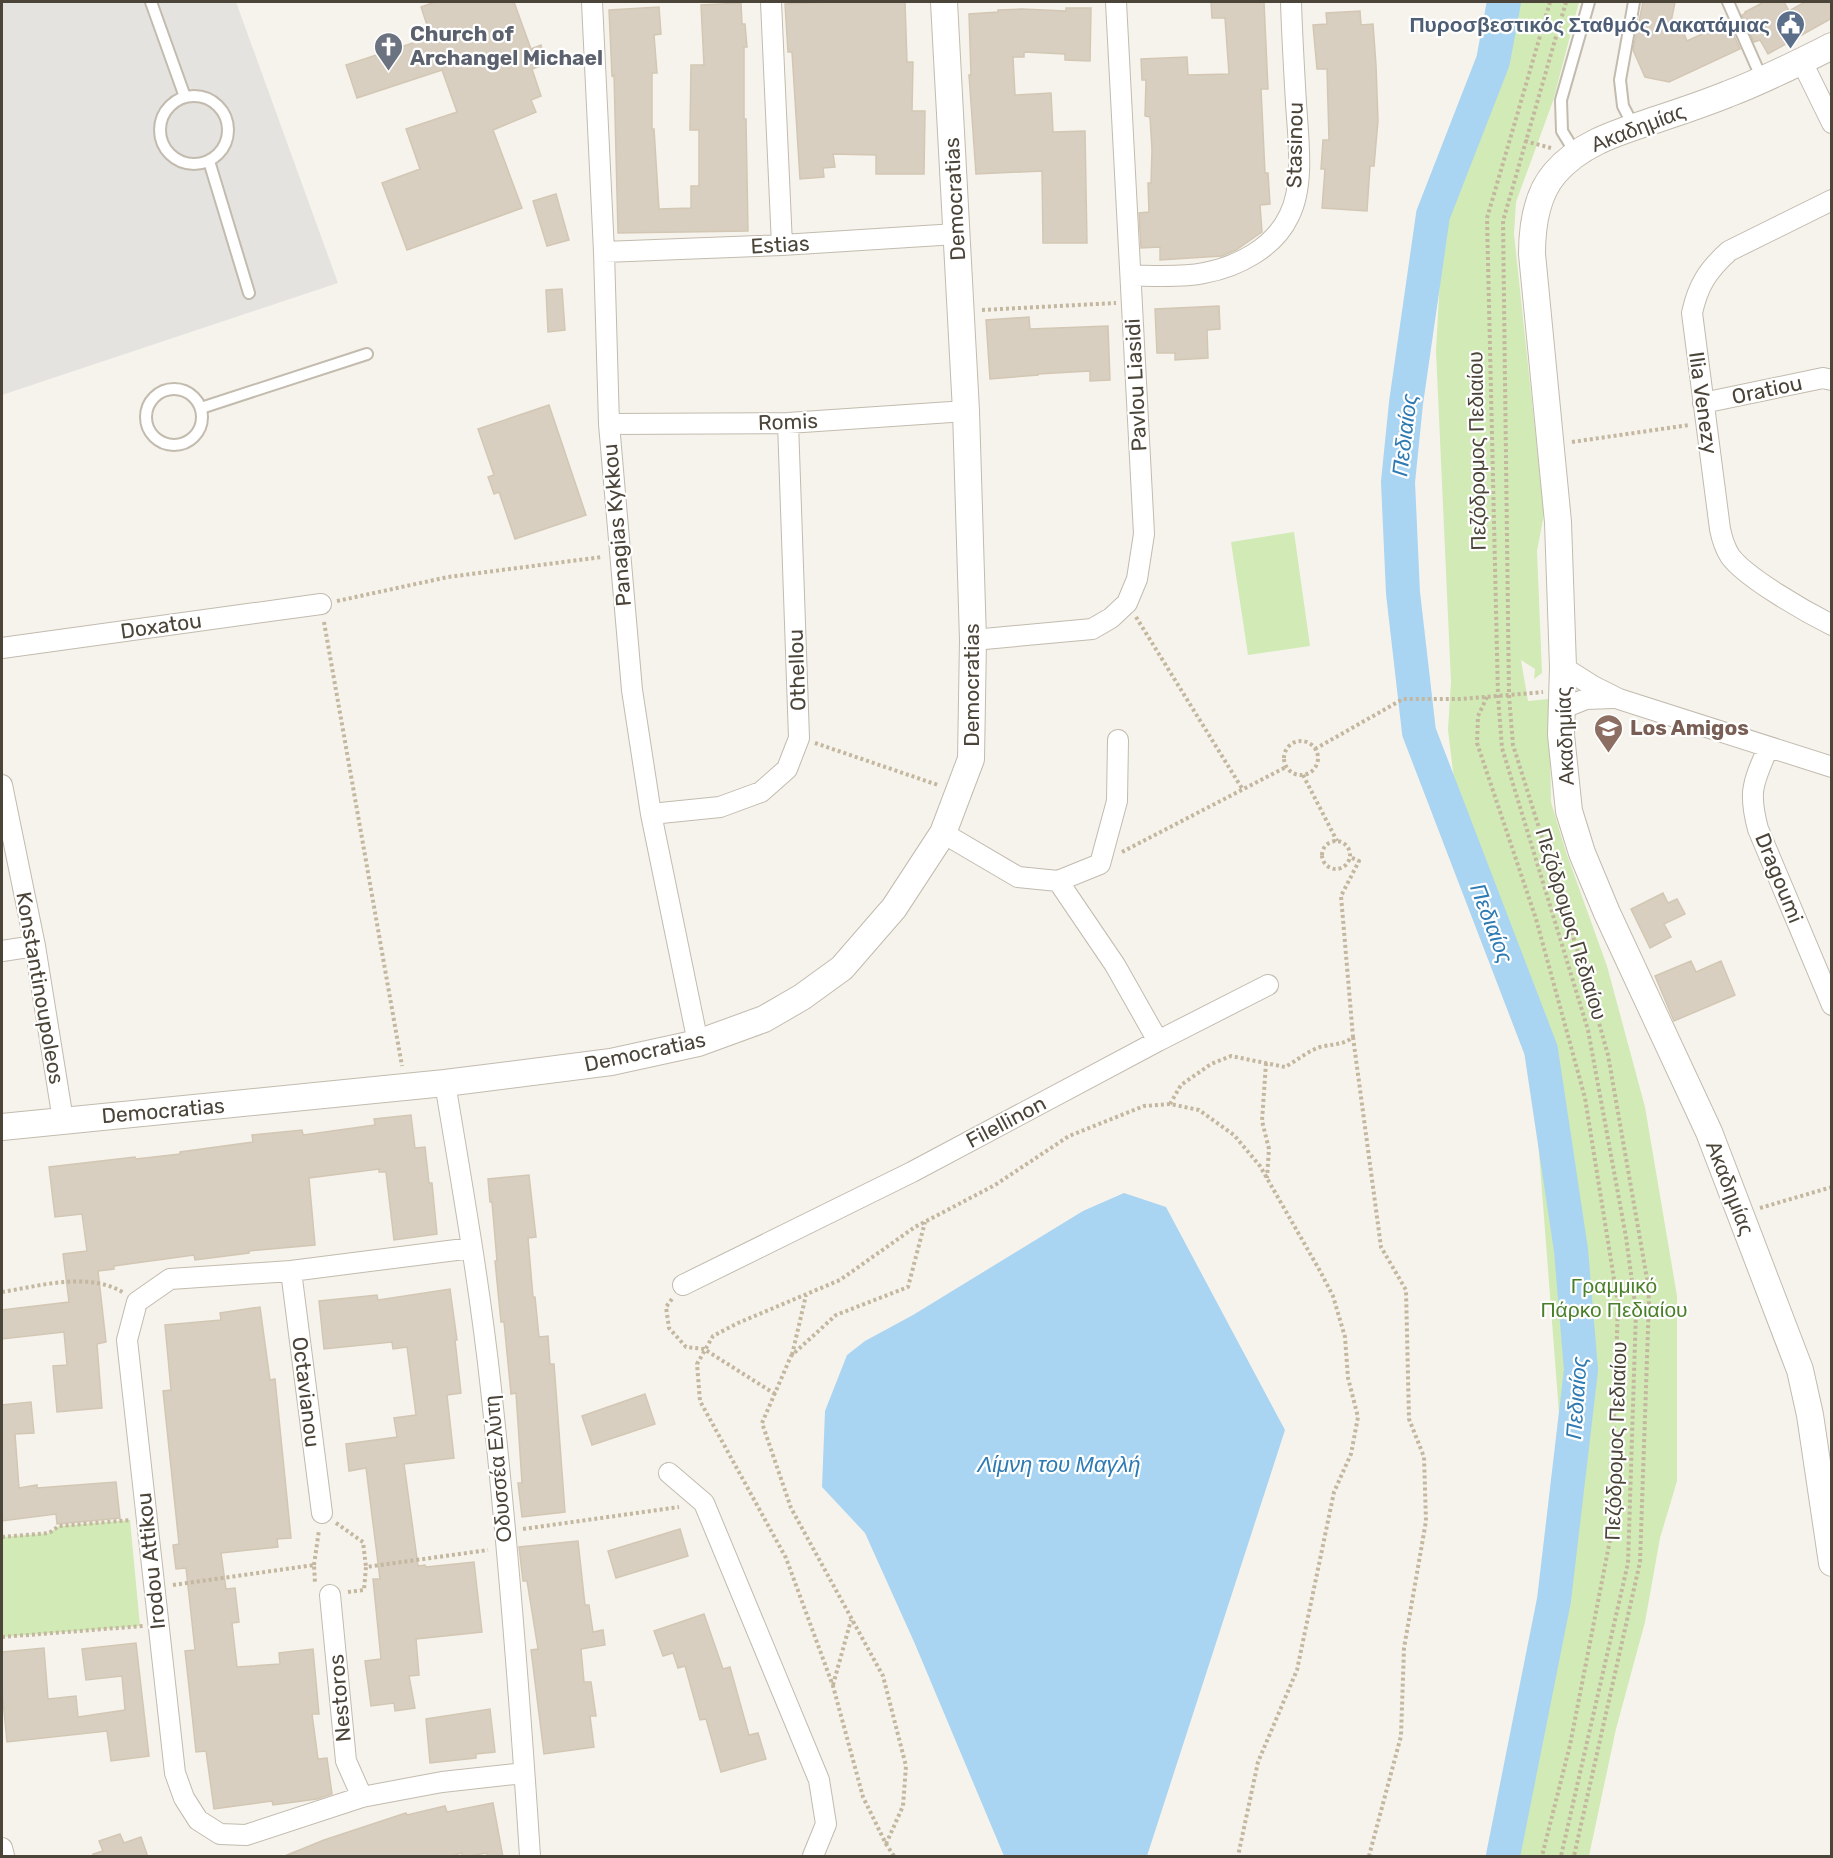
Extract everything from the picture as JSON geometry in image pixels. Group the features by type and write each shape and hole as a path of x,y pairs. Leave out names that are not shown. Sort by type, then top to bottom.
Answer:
{"street":[{"name":"Panagias Kykkou","path":"592,2 604,252 609,424 632,690 651,814 698,1043"},
{"path":"771,2 782,245"},
{"name":"Democratias","path":"2,1127 406,1088 611,1062 698,1043 764,1019 802,997 842,968 894,908 943,833 971,759 973,640 966,411 945,2"},
{"name":"Pavlou Liasidi","path":"973,640 1092,629 1111,618 1127,603 1137,579 1144,534 1116,2"},
{"name":"Stasinou","path":"1131,276 1203,274 1229,267 1255,254 1274,237 1289,216 1296,192 1299,163 1291,2"},
{"name":"Ακαδημίας","path":"1832,46 1730,94 1598,140 1576,154 1554,173 1537,207 1532,230 1532,254 1558,522 1561,735 1569,811 1582,853 1607,913 1709,1132 1800,1370 1810,1415 1832,1563"},
{"path":"1802,62 1832,123"},
{"name":"Ilia Venezy","path":"1832,200 1729,251 1702,281 1696,293 1692,313 1720,530 1724,545 1741,567 1808,613 1832,625"},
{"name":"Estias","path":"604,252 782,245 956,234"},
{"name":"Oratiou","path":"1705,413 1823,378 1832,380"},
{"name":"Romis","path":"609,424 788,423 966,411"},
{"name":"Othellou","path":"651,814 720,807 761,792 787,769 799,738 788,423"},
{"name":"Doxatou","path":"2,648 321,604"},
{"path":"1562,689 1593,686 1619,699 1832,767"},
{"path":"1562,689 1586,699 1619,699"},
{"path":"943,833 1018,877 1058,882 1100,864 1116,801 1118,740"},
{"name":"Dragoumi","path":"1768,748 1755,779 1752,806 1758,829 1832,1005"},
{"name":"Konstantinoupoleos","path":"2,785 35,946 63,1120"},
{"path":"1058,882 1115,965 1158,1041"},
{"path":"2,951 35,946"},
{"name":"Filellinon","path":"683,1285 912,1172 1268,985"},
{"name":"Οδυσσέα Ελύτη","path":"445,1083 472,1248 491,1389 530,1857"},
{"path":"137,1302 170,1279 291,1271 472,1248"},
{"name":"Octavianou","path":"291,1271 322,1513"},
{"name":"Irodou Attikou","path":"137,1302 127,1340 175,1773 184,1798 198,1820 220,1834 246,1835 362,1797 442,1782 524,1773"},
{"path":"669,1473 704,1503 819,1780 826,1824 813,1857"},
{"name":"Nestoros","path":"330,1595 346,1761 362,1797"},
{"path":"2,1848 4,1857"}],"lane":[{"path":"151,2 185,97"},
{"path":"1576,154 1562,131 1560,100 1589,2"},
{"path":"1634,2 1620,80 1623,106 1635,127"},
{"path":"1728,2 1762,79"},
{"path":"201,96 215,103 226,116 228,134 221,152 209,161 187,163 171,155 162,141 161,123 169,107 185,97 201,96"},
{"path":"209,161 249,293"},
{"path":"201,408 367,354"},
{"path":"181,389 194,396 201,408 201,427 192,440 177,446 157,441 148,432 145,414 152,399 163,390 181,389"}],"path":[{"name":"Πεζόδρομος Πεδιαίου","path":"1550,2 1487,218 1498,696 1503,748 1588,1030 1626,1237 1636,1311 1628,1563 1561,1857"},
{"path":"1566,2 1503,221 1509,696 1513,745 1608,1055 1647,1279 1648,1300 1640,1562 1574,1857"},
{"path":"961,311 1132,302"},
{"path":"1550,445 1705,413"},
{"path":"406,1088 321,604 448,577 619,555"},
{"path":"1127,603 1243,790"},
{"path":"1315,749 1403,699 1462,699 1562,689"},
{"path":"1487,697 1478,716 1477,743 1536,919 1585,1098 1618,1304 1610,1540 1570,1745 1542,1857"},
{"path":"799,738 959,792"},
{"path":"1303,775 1314,768 1317,762 1315,749 1305,742 1294,743 1285,753 1286,766 1291,771 1303,775 1337,841 1346,845 1350,852 1350,857 1342,868 1334,869 1326,864 1323,856 1325,847 1337,841"},
{"path":"1100,864 1286,766"},
{"path":"1350,857 1359,861 1341,896 1353,1037 1381,1247 1406,1290 1409,1419 1424,1457 1426,1521 1404,1648 1401,1736 1369,1857"},
{"path":"1170,1104 1181,1084 1210,1064 1231,1056 1285,1067 1318,1048 1336,1045 1353,1037"},
{"path":"1266,1063 1262,1121 1269,1149 1267,1178"},
{"path":"894,1857 864,1797 833,1686 786,1558 700,1401 697,1364 713,1336 721,1331 840,1280 925,1222 995,1185 1070,1136 1144,1106 1170,1104 1199,1110 1234,1135 1260,1166 1333,1296 1345,1337 1348,1378 1358,1417 1352,1454 1334,1492 1297,1670 1258,1762 1238,1857"},
{"path":"1740,1214 1832,1187"},
{"path":"791,1356 836,1315 908,1287 925,1222"},
{"path":"2,1292 86,1280 116,1288 137,1302"},
{"path":"683,1285 666,1307 669,1328 686,1347 704,1349 775,1394"},
{"path":"806,1295 791,1356 762,1423 791,1508 883,1677 906,1766 903,1806 886,1844"},
{"path":"366,1567 704,1503"},
{"path":"322,1513 363,1542 366,1567 364,1590 317,1595 314,1565 322,1513"},
{"path":"2,1537 49,1533 59,1526 146,1519"},
{"path":"154,1588 314,1565"},
{"path":"833,1686 851,1619"},
{"path":"2,1637 158,1625"}],"green space":[{"name":"Γραμμικό Πάρκο Πεδιαίου","path":"1492,2 1579,2 1553,101 1516,202 1514,234 1544,514 1537,551 1542,673 1534,679 1535,669 1521,660 1528,701 1549,699 1551,802 1566,852 1607,966 1645,1107 1677,1296 1677,1481 1660,1538 1645,1622 1616,1729 1589,1856 1514,1856 1565,1595 1561,1439 1528,1009 1479,847 1454,780 1448,730 1451,682 1436,351 1443,222 1487,66"},
{"path":"1294,532 1310,646 1248,655 1231,542"},
{"path":"130,1520 140,1626 2,1637 2,1537 49,1533 59,1526"}],"shaded area":[{"path":"2,2 236,2 338,283 2,395"}],"water":[{"name":"Λίμνη του Μαγλή","path":"1124,1193 1166,1207 1285,1430 1147,1856 1004,1856 915,1644 865,1533 822,1487 825,1411 847,1355 865,1341 913,1315 1083,1211"}],"building":[{"path":"435,2 514,2 531,49 541,45 547,64 532,69 541,96 531,100 536,112 493,130 522,208 407,250 382,183 420,169 406,129 457,112 442,70 357,98 346,65 431,37 421,7"},
{"path":"905,2 907,62 913,62 912,111 925,111 924,174 876,174 876,155 833,154 835,167 823,168 824,177 800,179 792,52 788,52 785,4"},
{"path":"1211,2 1264,2 1268,89 1261,89 1265,173 1268,173 1270,204 1260,205 1262,232 1236,250 1222,256 1160,260 1160,247 1141,248 1139,213 1149,212 1148,183 1151,183 1152,150 1150,117 1145,116 1146,80 1142,80 1141,59 1187,57 1188,75 1229,74 1225,18 1212,18"},
{"path":"1643,2 1675,2 1671,22 1680,24 1687,41 1728,22 1740,49 1669,82 1645,77 1633,50"},
{"path":"1764,2 1784,2 1789,11 1805,2 1832,2 1832,18 1768,54 1760,40 1754,42 1742,15"},
{"path":"741,3 742,24 745,24 747,47 744,47 744,119 746,119 748,231 618,233 614,75 612,76 609,10 659,7 661,34 654,35 657,73 652,73 652,129 654,129 659,209 691,208 691,186 699,186 699,130 690,130 691,65 704,65 701,5"},
{"path":"1066,8 1091,8 1090,61 1065,60 1065,54 1024,52 1024,57 1013,57 1015,95 1051,93 1053,132 1085,131 1087,243 1043,243 1042,171 976,174 969,75 971,75 969,14 1022,9 1066,11"},
{"path":"1360,11 1361,25 1373,24 1378,121 1374,166 1370,166 1367,211 1322,208 1325,169 1321,169 1323,140 1329,140 1327,69 1317,69 1313,25 1327,24 1326,13"},
{"path":"556,194 569,240 547,246 533,201"},
{"path":"562,289 565,330 548,332 546,290"},
{"path":"1219,306 1220,329 1207,330 1208,358 1175,360 1175,353 1157,353 1155,309"},
{"path":"1029,317 1030,329 1108,326 1110,380 1090,381 1090,371 990,379 986,320"},
{"path":"549,405 586,515 515,539 499,492 494,494 488,477 494,475 478,429"},
{"path":"1663,893 1668,903 1677,899 1685,914 1664,924 1671,937 1650,948 1631,909"},
{"path":"1691,961 1696,972 1721,961 1735,995 1674,1021 1655,976"},
{"path":"411,1115 415,1148 425,1147 429,1183 432,1183 437,1234 394,1240 386,1172 379,1172 379,1169 309,1178 315,1245 249,1251 249,1253 195,1260 194,1255 114,1266 114,1269 98,1271 106,1342 97,1344 102,1408 57,1412 53,1366 67,1365 64,1332 2,1339 2,1310 69,1302 63,1254 87,1251 82,1214 55,1217 49,1167 180,1154 180,1152 253,1142 252,1135 302,1130 303,1135 375,1125 374,1119"},
{"path":"529,1175 536,1237 528,1238 533,1297 535,1297 539,1337 548,1336 550,1364 554,1364 565,1512 522,1517 518,1483 522,1483 516,1393 511,1394 504,1322 501,1322 492,1202 490,1202 488,1179"},
{"path":"450,1289 461,1393 447,1395 454,1458 404,1464 418,1566 474,1562 482,1632 416,1639 419,1675 409,1676 415,1708 395,1711 394,1703 371,1706 365,1661 381,1659 373,1579 380,1579 366,1468 349,1471 346,1444 397,1437 394,1418 416,1415 407,1347 393,1349 392,1342 324,1349 319,1301 377,1295 378,1300"},
{"path":"260,1307 270,1380 275,1379 291,1538 277,1539 278,1547 221,1553 226,1589 235,1588 239,1622 232,1623 237,1667 280,1664 279,1653 313,1649 319,1714 312,1714 318,1759 327,1758 332,1794 317,1799 273,1805 272,1801 214,1809 206,1751 196,1752 185,1651 195,1650 186,1568 176,1569 173,1545 179,1544 163,1391 171,1390 165,1325 221,1320 220,1313"},
{"path":"645,1394 655,1424 592,1445 582,1416"},
{"path":"31,1402 34,1433 15,1434 19,1488 37,1485 37,1488 116,1482 120,1518 57,1524 56,1514 2,1521 2,1405"},
{"path":"680,1529 688,1556 616,1578 608,1551"},
{"path":"578,1541 585,1605 589,1605 593,1632 603,1630 605,1645 581,1649 584,1682 591,1682 596,1716 590,1716 594,1747 544,1754 531,1650 538,1649 527,1581 523,1581 519,1547"},
{"path":"704,1614 723,1669 730,1667 749,1735 758,1733 766,1759 721,1772 706,1719 700,1720 685,1666 678,1668 673,1653 663,1656 654,1631"},
{"path":"136,1643 149,1756 111,1761 107,1731 7,1742 2,1691 2,1652 44,1648 48,1699 76,1696 78,1717 125,1710 122,1676 86,1680 82,1649"},
{"path":"490,1709 495,1752 476,1754 476,1758 430,1763 426,1719"},
{"path":"493,1803 503,1857 487,1857 487,1853 462,1857 462,1853 447,1857 287,1857 287,1855 324,1840 406,1813 407,1815 445,1806 447,1812"},
{"path":"120,1834 124,1843 141,1837 148,1857 93,1857 93,1854 103,1851 99,1841"}],"waterway":[{"name":"Πεδιαίος","path":"1503,1856 1554,1600 1581,1370 1571,1250 1541,1050 1419,732 1403,593 1398,482 1406,403 1433,215 1493,61 1504,2"}],"place":[{"name":"Πυροσβεστικός Σταθμός Λακατάμιας","path":"1791,50"},
{"name":"Church of Archangel Michael","path":"389,72"},
{"name":"Los Amigos","path":"1609,754"}]}
